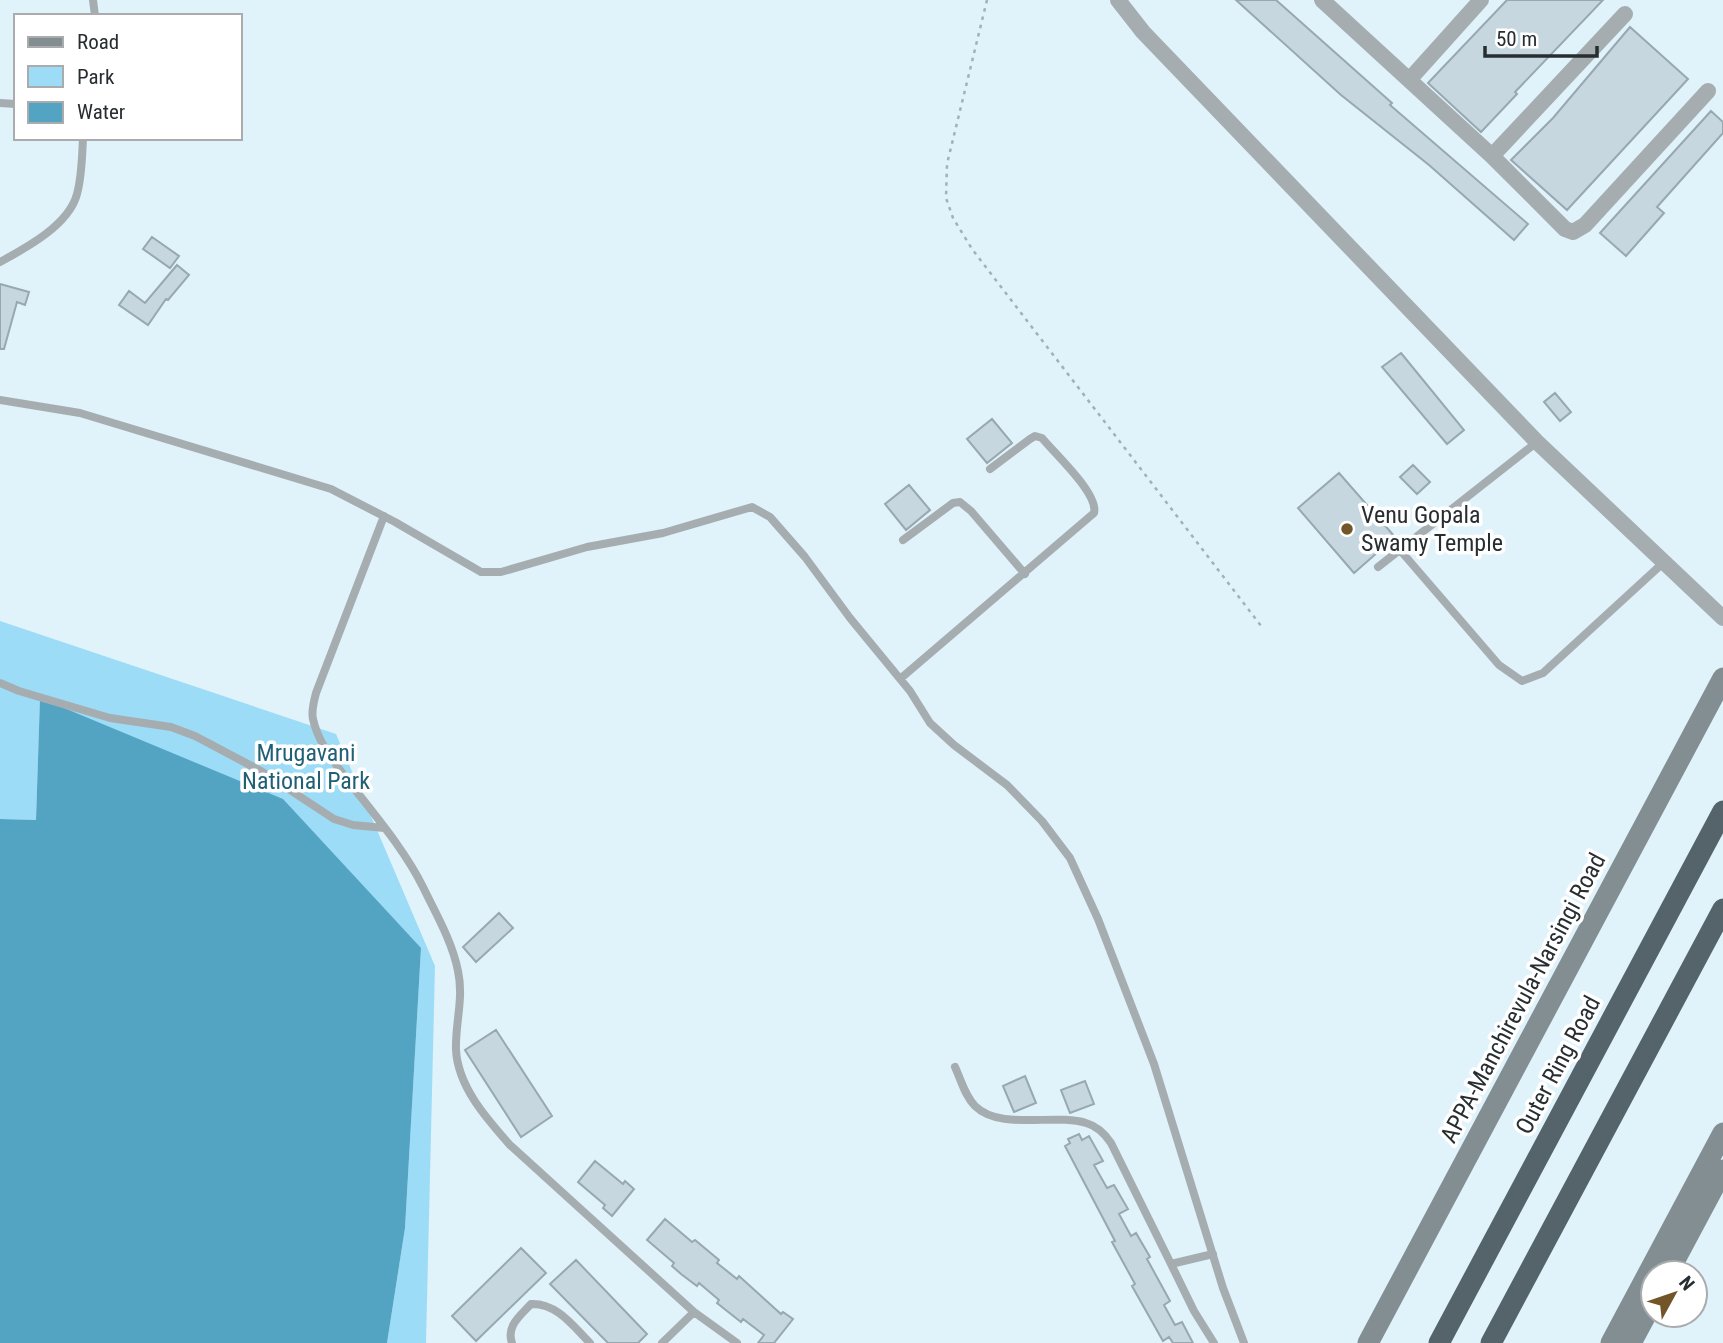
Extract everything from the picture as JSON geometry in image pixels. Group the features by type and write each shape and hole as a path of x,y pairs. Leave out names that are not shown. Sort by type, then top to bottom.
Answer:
{"highway":[{"name":"Outer Ring Road","path":"1439,1343 1723,811"},
{"path":"1491,1343 1723,909"}],"main road":[{"name":"APPA-Manchirevula-Narsingi Road","path":"1368,1343 1723,678"},
{"path":"1611,1343 1723,1133"},
{"path":"1675,1259 1723,1170"}],"street":[{"path":"1118,0 1143,32 1537,442 1723,618"},
{"path":"1410,79 1481,0"},
{"path":"1327,1 1492,156 1564,229 1573,232 1585,225 1708,91"},
{"path":"1492,156 1625,14"}],"lane":[{"path":"0,262 28,247 68,211 77,196 83,140"},
{"path":"0,400 80,413 331,489 481,572 501,572 587,547 663,533 752,507 770,517 900,679 930,723 1007,785 1042,821 1070,858 1098,919 1154,1064 1213,1254 1244,1343"},
{"path":"900,679 1094,513 1094,500 1042,438 1035,436 990,469"},
{"path":"1378,567 1537,442"},
{"path":"903,540 953,503 960,502 971,511 1025,574"},
{"path":"384,516 316,693 312,717 321,741 337,765 413,868 445,932 458,970 461,1004 456,1050 460,1072 471,1096 489,1122 510,1145 694,1312 737,1343"},
{"path":"1400,550 1499,665 1522,681 1543,673 1663,562"},
{"path":"0,683 110,718 171,727 195,736 261,771 334,820 384,828"},
{"path":"955,1067 969,1099 977,1108 1000,1118 1086,1123 1103,1132 1111,1143 1194,1311 1214,1343"},
{"path":"1171,1264 1213,1254"},
{"path":"512,1343 510,1337 514,1322 531,1304 542,1304 560,1313 590,1343"},
{"path":"662,1343 694,1312"}],"path":[{"path":"987,0 947,164 946,198 953,218 972,249 1262,627"}],"green space":[{"name":"Mrugavani National Park","path":"0,621 336,734 435,966 426,1343 387,1343 405,1228 421,948 40,699 36,820 0,819"}],"water":[{"path":"40,698 283,799 421,948 405,1228 387,1343 0,1343 0,819 36,820"}],"building":[{"path":"1236,0 1276,0 1392,103 1390,105 1528,224 1514,240 1429,165 1341,95"},
{"path":"1507,0 1603,0 1515,92 1517,94 1481,132 1428,83"},
{"path":"1630,27 1688,79 1567,210 1511,160 1553,118"},
{"path":"1711,111 1723,122 1723,133 1657,207 1664,213 1626,256 1600,233"},
{"path":"152,237 179,256 170,268 143,249"},
{"path":"177,265 189,275 168,300 166,299 148,325 119,305 129,291 145,303"},
{"path":"0,284 29,292 25,305 17,302 4,349 0,349"},
{"path":"1401,353 1464,430 1447,444 1382,367"},
{"path":"1555,393 1571,412 1560,421 1544,402"},
{"path":"992,419 1012,443 987,463 967,439"},
{"path":"1413,465 1430,482 1417,494 1400,477"},
{"path":"1339,473 1395,537 1354,573 1298,508"},
{"path":"909,485 930,510 906,530 885,504"},
{"path":"499,913 513,928 476,962 463,947"},
{"path":"496,1030 552,1116 521,1137 465,1050"},
{"path":"1025,1076 1036,1103 1014,1112 1003,1086"},
{"path":"1085,1081 1094,1104 1070,1113 1061,1090"},
{"path":"1079,1134 1082,1140 1089,1136 1103,1161 1094,1165 1107,1188 1114,1185 1128,1209 1119,1214 1131,1236 1136,1233 1150,1257 1147,1259 1170,1301 1164,1305 1175,1325 1182,1322 1193,1343 1173,1343 1169,1337 1163,1341 1132,1286 1135,1284 1112,1242 1115,1241 1065,1146 1070,1143 1068,1139"},
{"path":"595,1161 623,1184 625,1181 634,1189 612,1216 603,1208 605,1205 578,1182"},
{"path":"665,1219 719,1260 717,1263 737,1279 739,1276 781,1314 783,1312 793,1319 774,1343 758,1343 764,1335 743,1319 741,1322 717,1303 719,1300 699,1283 697,1286 681,1274 672,1266 674,1263 647,1240"},
{"path":"521,1248 546,1273 476,1341 452,1316"},
{"path":"576,1260 647,1334 638,1343 608,1343 550,1284"}],"place":[{"name":"Venu Gopala Swamy Temple","path":"1347,529"}]}
